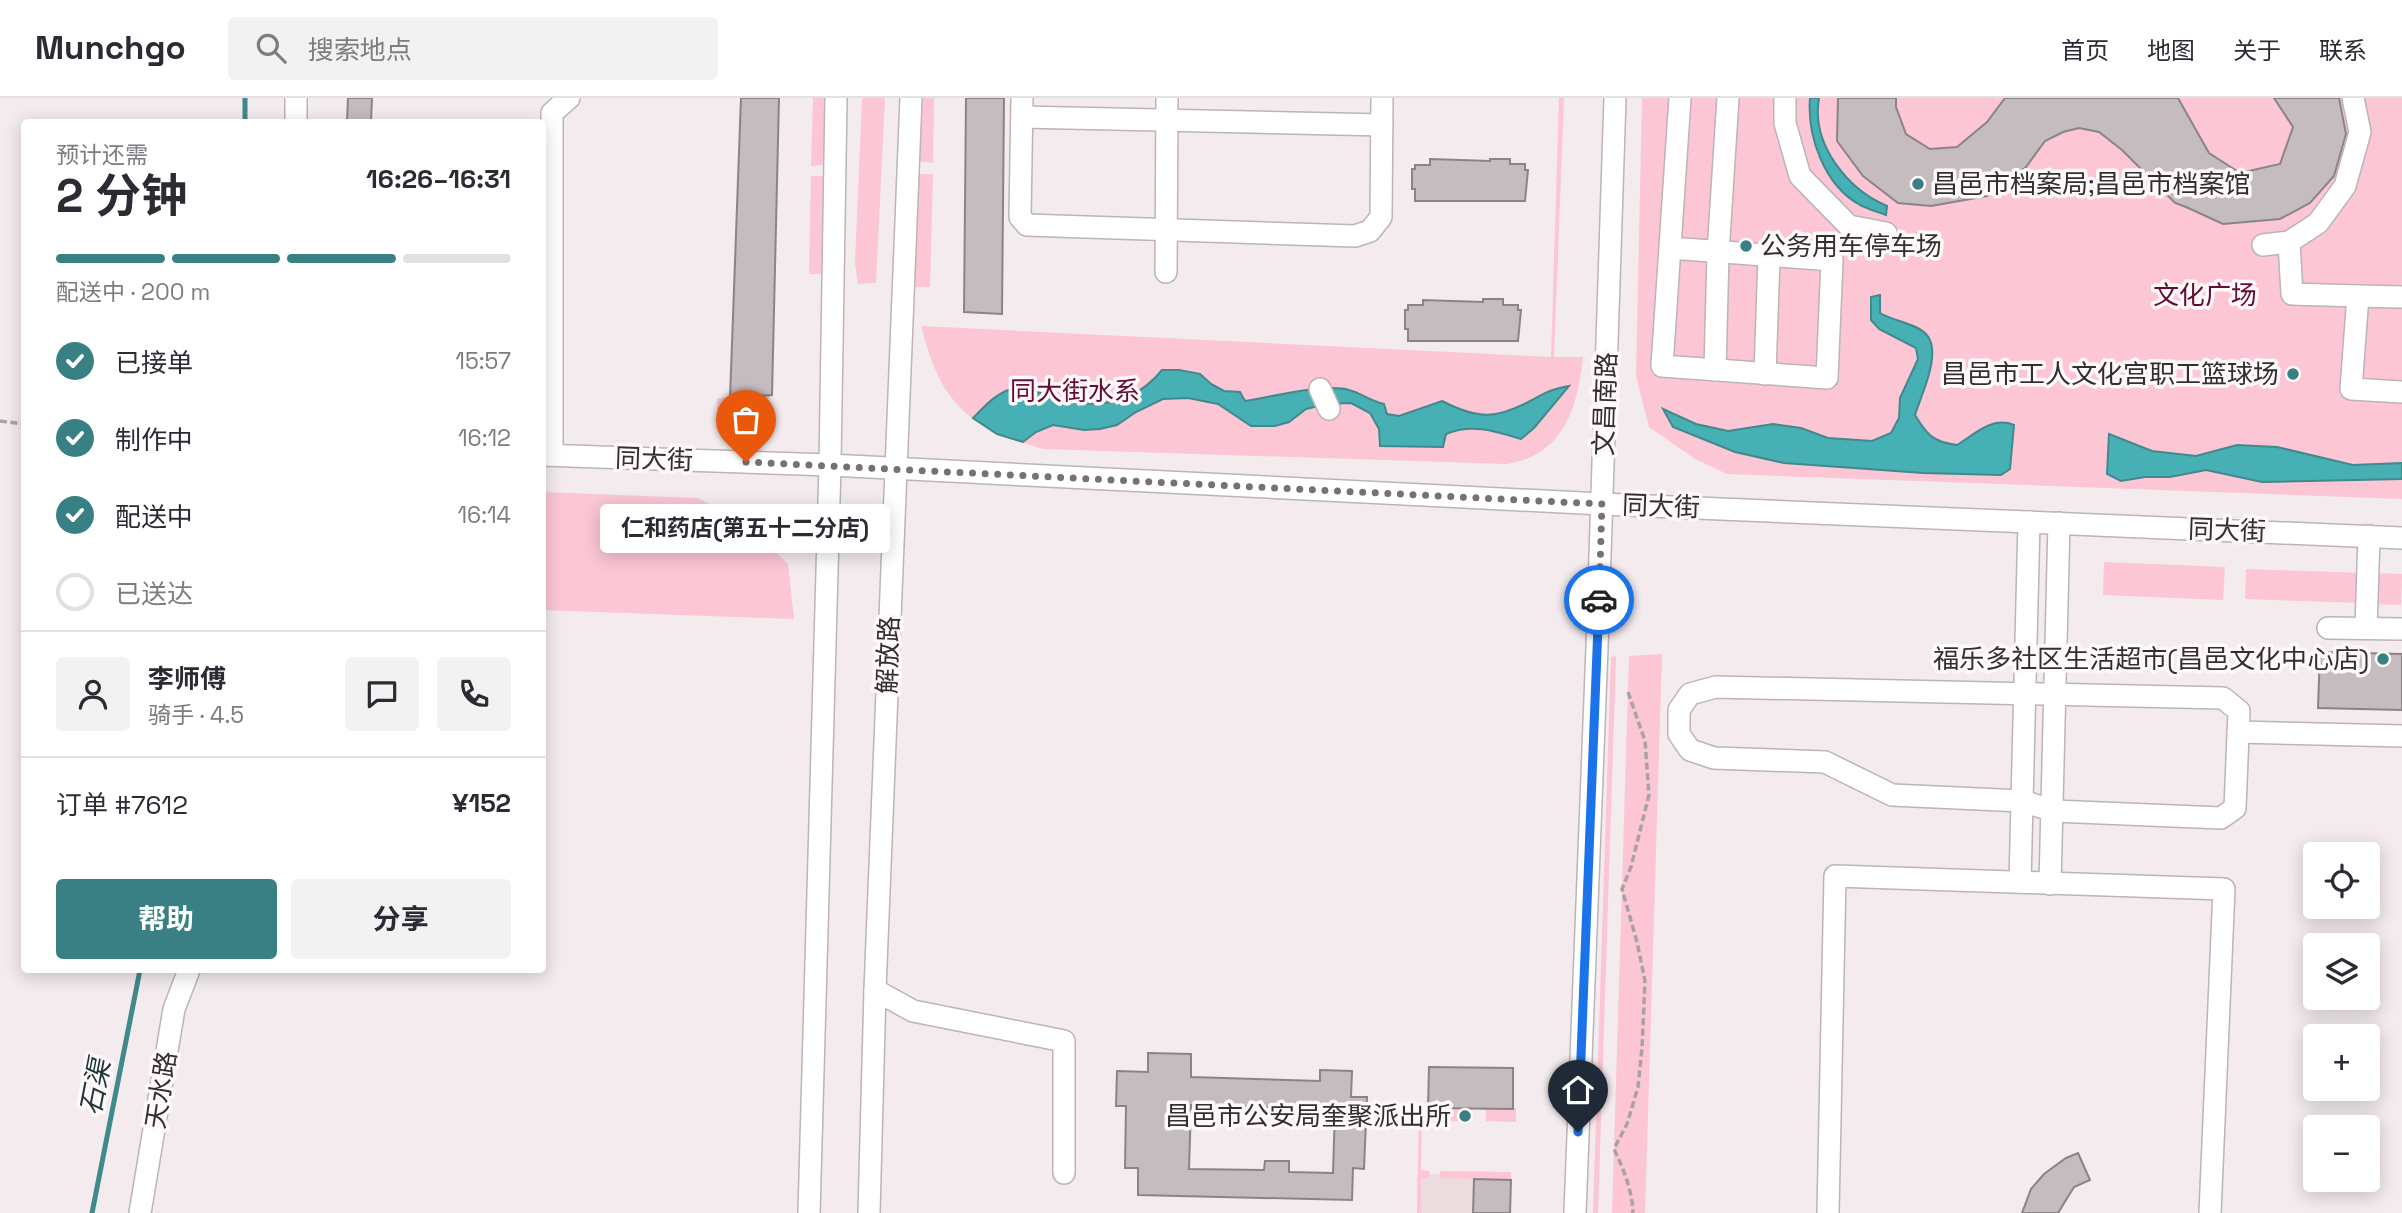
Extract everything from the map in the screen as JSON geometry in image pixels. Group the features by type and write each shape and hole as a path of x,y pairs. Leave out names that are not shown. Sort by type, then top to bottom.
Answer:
{"street":[{"path":"296,98 296,119"},
{"path":"547,455 547,176 552,113 569,98"},
{"path":"809,1213 830,465 836,98"},
{"name":"解放路","path":"869,1213 875,990 911,98"},
{"path":"1382,98 1382,125 1381,217 1370,231 1355,236 1027,225 1020,217 1022,108 1167,109 1382,125"},
{"name":"文昌南路","path":"1575,1213 1615,98"},
{"path":"1670,248 1832,260 1827,378 1662,366 1680,98"},
{"path":"1715,370 1718,253 1728,98"},
{"path":"1786,98 1786,123 1800,176 1849,226 1886,233"},
{"path":"2263,245 2288,243 2318,223 2345,186 2360,132 2353,98"},
{"path":"1166,272 1167,109"},
{"path":"2288,243 2292,294 2402,297"},
{"path":"1765,373 1769,257"},
{"path":"2358,296 2351,389 2402,392"},
{"name":"同大街","path":"547,455 830,465 1602,504 2402,538"},
{"path":"2020,882 2029,522"},
{"path":"2050,884 2059,523"},
{"path":"2366,628 2369,536"},
{"path":"2328,628 2402,629"},
{"path":"1716,687 2055,694 2223,698 2239,712 2235,808 2221,818 2052,810 2022,801 1892,794 1825,762 1714,758 1690,750 1679,734 1679,710 1690,694 1716,687"},
{"path":"2238,732 2402,736"},
{"path":"1828,1213 1835,876 2224,889 2210,1213"},
{"name":"天水路","path":"140,1213 174,1009 187,973"},
{"path":"875,990 913,1011 1064,1041 1064,1173"}],"path":[{"path":"0,421 21,424"},
{"path":"1628,692 1645,741 1648,795 1631,867 1622,889 1645,981 1638,1087 1627,1124 1614,1149 1632,1196 1633,1213"}],"shaded area":[{"path":"1417,1174 1511,1175 1510,1213 1417,1213"}],"green space":[{"path":"813,98 825,98 824,165 811,166"},
{"path":"862,98 885,98 876,283 858,284 855,264"},
{"path":"919,98 934,98 933,163 917,161"},
{"name":"同大街水系","path":"1559,98 1564,98 1554,357 1583,357 1579,386 1564,427 1546,448 1530,457 1507,464 1043,449 1001,435 966,413 945,389 931,360 921,326 1551,357"},
{"name":"文化广场","path":"1642,98 2402,98 2402,499 1727,474 1695,459 1649,427 1636,376"},
{"path":"918,174 933,174 930,287 914,287"},
{"path":"811,176 826,176 821,274 809,274"},
{"path":"772,395 754,410 717,425 717,398"},
{"path":"546,492 697,498 741,519 788,564 794,619 546,610"},
{"path":"2104,562 2225,567 2223,600 2103,595"},
{"path":"2246,569 2363,573 2363,603 2245,599"},
{"path":"2374,573 2402,574 2401,605 2373,604"},
{"path":"1662,654 1645,1213 1612,1213 1629,656"},
{"path":"1616,656 1598,1213 1593,1213 1611,657"},
{"path":"1422,1107 1421,1170 1430,1171 1429,1178 1421,1178 1421,1213 1417,1213 1419,1108"},
{"path":"1432,1108 1459,1108 1459,1121 1431,1122"},
{"path":"1516,1108 1516,1122 1486,1121 1486,1109"},
{"path":"1440,1171 1511,1172 1511,1180 1440,1178"}],"water":[{"path":"1810,98 1819,98 1821,132 1835,163 1858,188 1887,206 1886,215 1860,205 1847,196 1828,172 1820,158 1811,128"},
{"path":"1880,295 1880,313 1921,330 1931,342 1932,362 1915,415 1923,428 1942,442 1957,445 1991,424 2014,425 2010,469 2001,475 1923,473 1784,463 1735,452 1673,427 1663,409 1696,424 1728,431 1773,424 1801,428 1828,438 1872,441 1891,433 1899,418 1900,398 1918,359 1916,348 1879,329 1871,320 1871,297"},
{"path":"1162,370 1200,374 1224,391 1240,392 1245,401 1313,389 1339,388 1384,404 1387,414 1399,416 1442,401 1467,412 1498,414 1550,391 1569,386 1534,428 1521,439 1492,431 1465,429 1446,434 1443,447 1380,446 1379,429 1370,413 1351,403 1327,404 1306,409 1289,422 1275,426 1251,426 1218,404 1188,398 1163,399 1117,425 1084,430 1053,425 1036,432 1023,442 997,434 973,418 996,397 1012,389 1026,389 1065,400 1096,404 1138,392"},
{"path":"2109,434 2152,451 2196,456 2237,445 2277,447 2353,465 2402,463 2402,479 2262,482 2206,470 2170,477 2121,481 2107,474"}],"building":[{"path":"348,98 372,98 371,119 347,119"},
{"path":"741,98 779,98 772,395 730,398"},
{"path":"966,98 1004,98 1002,314 964,312"},
{"path":"1838,98 1896,98 1896,107 1906,134 1930,149 1957,147 1987,122 2005,98 2178,98 2209,153 2240,173 2280,164 2293,127 2274,98 2339,98 2346,134 2334,176 2310,203 2280,219 2223,224 2175,203 2122,150 2099,132 2079,128 2045,141 2026,167 1987,196 1931,206 1898,203 1863,176 1837,141"},
{"path":"1430,159 1510,159 1510,164 1525,164 1525,170 1528,170 1525,201 1415,201 1412,169 1415,169 1415,165 1430,165"},
{"path":"1483,299 1503,299 1503,305 1518,305 1518,310 1521,310 1518,341 1408,341 1405,310 1408,310 1408,305 1423,305 1423,300 1483,302"},
{"path":"2320,652 2402,654 2402,710 2318,708"},
{"path":"1148,1053 1191,1054 1191,1077 1320,1081 1320,1070 1352,1071 1351,1097 1367,1097 1364,1169 1353,1168 1352,1200 1138,1195 1138,1168 1125,1168 1126,1106 1116,1106 1117,1071 1148,1072","holes":["1191,1105 1335,1109 1333,1173 1289,1172 1289,1161 1265,1161 1264,1170 1189,1169"]},
{"path":"1429,1067 1513,1068 1513,1109 1428,1108"},
{"path":"2078,1153 2090,1180 2074,1187 2058,1213 2022,1213 2031,1189 2044,1174"},
{"path":"1474,1179 1511,1180 1510,1213 1473,1213"}],"waterway":[{"name":"石渠","path":"245,98 245,119"},
{"name":"石渠","path":"92,1213 139,973"}],"way so far":[{"path":"746,462 1602,504 1599,600"}],"place":[{"name":"昌邑市档案局;昌邑市档案馆","path":"1918,184"},
{"name":"公务用车停车场","path":"1746,246"},
{"name":"昌邑市工人文化宫职工篮球场","path":"2293,374"},
{"name":"仁和药店(第五十二分店)","path":"746,462"},
{"name":"福乐多社区生活超市(昌邑文化中心店)","path":"2383,659"},
{"name":"昌邑市公安局奎聚派出所","path":"1465,1116"}],"route":[{"path":"1578,1132 1599,600"}]}
